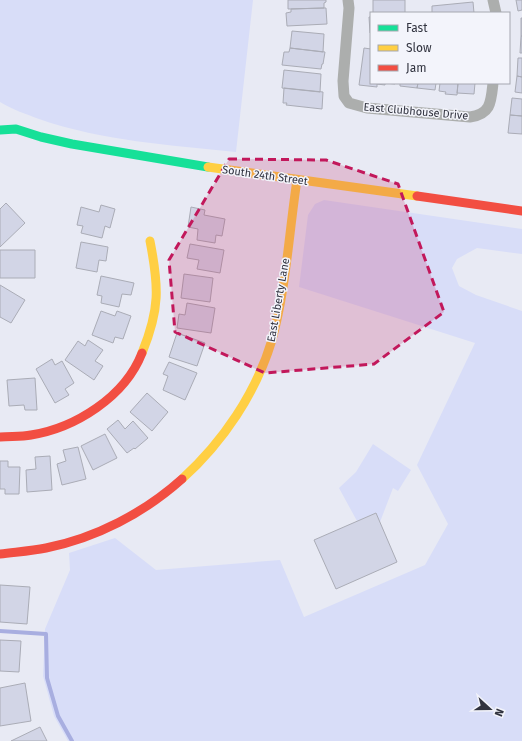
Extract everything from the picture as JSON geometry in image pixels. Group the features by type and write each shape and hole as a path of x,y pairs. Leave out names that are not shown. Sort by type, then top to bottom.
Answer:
{"street":[{"name":"East Clubhouse Drive","path":"348,0 349,8 343,80 344,96 349,103 367,108 470,117 483,114 491,103 493,84"},
{"path":"493,0 496,12"},
{"name":"South 24th Street","path":"5,126 40,137 97,149 297,180 522,211"},
{"name":"East Liberty Lane","path":"0,554 42,549 68,543 125,520 147,507 185,478 215,446 231,426 254,386 270,347 279,307 297,180"},
{"path":"0,437 38,435 70,425 104,403 128,378 145,349 152,331 155,314 157,280 150,241"}],"highlighted area":[{"path":"229,159 326,160 398,184 444,312 374,364 265,373 175,332 169,260"}],"shaded area":[{"path":"0,0 253,0 236,152 136,141 87,132 39,119 15,110 0,102"},
{"path":"324,200 522,229 522,254 477,248 457,259 452,268 459,286 476,295 522,311 522,741 68,741 54,716 43,676 45,629 70,570 69,553 115,538 156,570 280,560 304,617 425,565 448,524 417,465 475,343 299,287 308,215 315,204"},
{"path":"373,444 411,470 398,491 393,488 380,522 376,513 357,521 339,488 356,472"}],"building":[{"path":"288,0 326,0 326,2 324,3 324,8 288,9"},
{"path":"373,0 405,0 405,12 373,12"},
{"path":"516,0 522,0 522,10 518,11"},
{"path":"473,2 474,12 432,12 432,6"},
{"path":"326,8 327,24 287,26 286,13 291,12 291,9"},
{"path":"522,18 522,36 521,36"},
{"path":"292,31 324,34 323,52 290,48"},
{"path":"521,36 522,53 520,53"},
{"path":"290,48 325,52 321,69 282,65 284,52 289,52"},
{"path":"364,48 370,49 370,84 377,84 377,87 359,85"},
{"path":"518,58 522,58 522,77 517,76"},
{"path":"284,70 321,74 320,92 282,88"},
{"path":"517,76 522,77 522,93 515,92"},
{"path":"400,84 418,84 417,88 400,86"},
{"path":"418,84 436,84 435,90 417,88"},
{"path":"440,84 458,84 457,95 445,94 446,92 439,91"},
{"path":"458,84 475,84 474,94 457,93"},
{"path":"284,88 323,92 322,109 286,105 287,103 283,103"},
{"path":"512,98 522,99 522,116 510,115"},
{"path":"510,115 522,116 522,134 508,133"},
{"path":"6,203 25,223 0,247 0,209"},
{"path":"101,205 115,209 110,228 105,226 102,238 81,233 83,226 77,225 81,207 99,212"},
{"path":"191,207 205,210 204,215 225,219 222,236 216,235 215,243 197,240 198,229 188,227"},
{"path":"81,242 108,247 106,261 99,260 97,272 76,268"},
{"path":"190,244 224,250 220,273 197,269 199,260 187,258"},
{"path":"0,250 35,250 35,278 0,278"},
{"path":"184,274 213,278 210,302 181,298"},
{"path":"101,276 134,283 131,295 122,294 119,307 101,303 102,296 97,295"},
{"path":"0,285 25,300 11,323 0,317"},
{"path":"187,303 215,308 211,333 177,328 179,314 185,315"},
{"path":"101,311 115,316 117,311 131,316 123,339 115,337 113,343 92,335"},
{"path":"177,333 205,343 197,366 169,357"},
{"path":"88,340 103,350 95,361 103,366 94,380 65,360 78,341 85,346"},
{"path":"52,359 55,365 62,361 74,383 65,389 69,395 55,403 36,369"},
{"path":"169,362 197,373 185,400 163,390 168,376 163,374"},
{"path":"35,378 37,410 25,410 24,405 9,406 7,380"},
{"path":"147,393 168,412 152,431 130,412"},
{"path":"118,420 125,429 133,421 148,438 135,449 134,448 127,453 107,429"},
{"path":"105,434 117,458 93,470 81,446"},
{"path":"78,447 86,479 62,485 57,464 66,461 63,450"},
{"path":"50,456 52,490 27,492 26,470 36,469 35,457"},
{"path":"0,461 8,461 8,467 20,467 19,494 5,494 5,489 0,489"},
{"path":"376,513 397,562 336,589 314,540"},
{"path":"0,585 30,587 27,624 0,622"},
{"path":"0,640 21,641 19,672 0,671"},
{"path":"25,683 31,721 0,726 0,688"},
{"path":"40,727 47,741 11,741"}],"waterway":[{"path":"0,631 46,634 47,678 58,716 72,741"}],"traffic: fast":[{"path":"0,130 16,129 41,137 72,144 208,167"}],"traffic: slow":[{"path":"208,167 417,196"},
{"path":"182,479 211,449 236,416 257,379 265,360 272,340 281,301 297,180"},
{"path":"142,353 152,323 156,298 155,272 150,241"}],"traffic: jam":[{"path":"417,196 522,211"},
{"path":"0,437 27,436 48,431 81,418 97,408 124,383 134,369 142,353"},
{"path":"0,554 29,551 65,544 101,531 152,503 182,479"}]}
